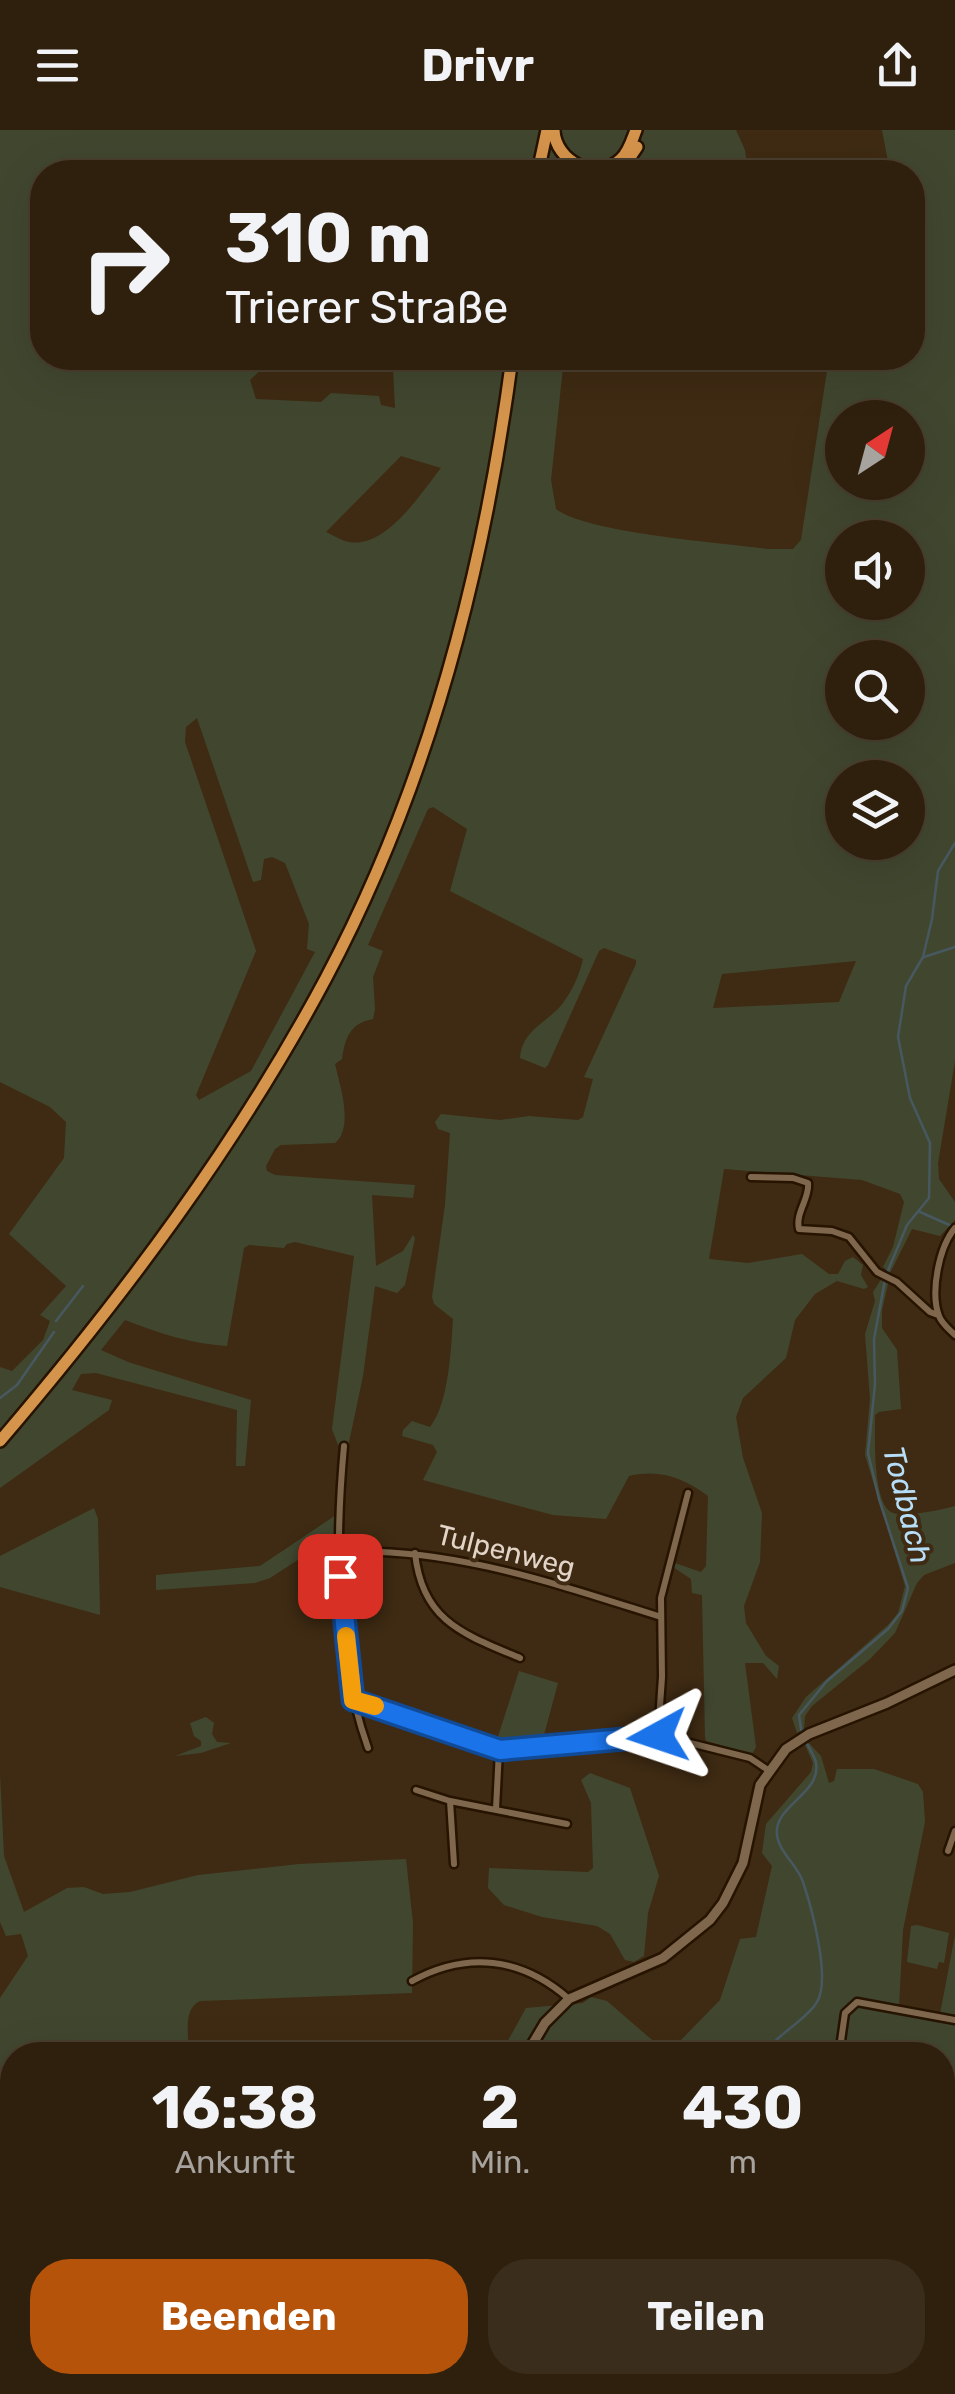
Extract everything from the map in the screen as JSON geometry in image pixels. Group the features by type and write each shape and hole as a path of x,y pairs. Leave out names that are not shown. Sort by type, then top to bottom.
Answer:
{"highway":[{"path":"550,130 558,148 570,160"},
{"path":"541,160 550,130"},
{"path":"620,160 639,130"},
{"path":"629,160 636,150 639,130"},
{"path":"0,1441 67,1362 192,1197 327,976 392,834 461,628 487,512 510,370"}],"main road":[{"path":"533,2042 569,1998 663,1958 710,1920 724,1903 743,1863 756,1800 768,1770 797,1741 955,1670"}],"street":[{"path":"751,1177 808,1182 799,1228 849,1236 882,1274 938,1315 955,1335"},
{"path":"938,1315 938,1277 953,1230"},
{"path":"344,1446 338,1552 353,1700 368,1748"},
{"path":"658,1736 663,1584 688,1493"},
{"name":"Tulpenweg","path":"338,1552 415,1553 546,1582 661,1617"},
{"path":"415,1553 419,1579 442,1618 464,1634 520,1658"},
{"path":"353,1700 500,1750 658,1736 750,1758 768,1770"},
{"path":"496,1809 500,1750"},
{"path":"416,1790 567,1824"},
{"path":"450,1800 454,1864"},
{"path":"948,1850 955,1831"},
{"path":"412,1981 453,1963 496,1964 539,1976 569,1998"},
{"path":"841,2042 846,2013 857,2002 955,2020"}],"green space":[{"path":"0,130 736,130 746,160 30,160 30,370 261,370 250,380 256,399 321,402 331,393 379,396 381,405 395,408 393,370 563,370 551,480 556,509 596,525 625,531 793,549 801,540 827,370 925,370 925,160 888,160 882,130 955,130 955,1061 938,1163 939,1179 955,1202 955,1220 940,1236 912,1229 890,1273 883,1267 893,1247 904,1202 900,1194 862,1180 724,1169 709,1259 748,1263 802,1254 829,1274 838,1274 845,1261 853,1257 863,1265 861,1275 868,1287 837,1281 815,1294 795,1320 786,1358 743,1398 736,1417 743,1458 762,1513 760,1562 744,1606 746,1623 766,1656 779,1666 777,1679 763,1663 745,1663 756,1747 752,1754 706,1741 702,1595 692,1593 691,1579 670,1565 672,1562 701,1572 706,1566 708,1496 671,1477 641,1474 629,1476 606,1519 553,1515 423,1480 437,1452 433,1445 402,1436 412,1421 430,1427 441,1404 450,1360 453,1319 434,1304 432,1297 450,1133 438,1129 435,1122 441,1114 500,1120 583,1117 593,1079 584,1077 636,960 604,948 599,951 548,1065 545,1068 520,1058 525,1040 566,998 583,959 450,891 467,829 433,807 428,809 368,945 383,951 373,977 373,1019 354,1028 342,1059 335,1064 345,1117 341,1136 335,1143 281,1145 266,1166 275,1175 415,1185 413,1198 372,1195 376,1266 403,1251 413,1235 415,1238 405,1285 397,1293 375,1286 363,1376 348,1447 338,1445 332,1429 354,1256 295,1242 284,1248 249,1245 244,1248 227,1346 175,1337 125,1320 101,1350 251,1400 245,1466 236,1466 237,1410 96,1373 81,1374 72,1390 112,1400 109,1410 0,1488 0,1367 12,1371 43,1340 50,1321 40,1315 66,1286 9,1234 64,1158 66,1122 50,1107 0,1082","holes":["401,456 441,468 401,517 363,542 349,542 326,532","197,718 253,882 261,880 264,859 272,857 285,863 309,924 307,949 315,952 251,1071 199,1100 196,1095 256,951 185,742 186,727","856,961 839,1002 713,1008 722,974"]},
{"path":"882,1278 889,1280 882,1328 897,1350 901,1409 875,1415 881,1497 886,1508 899,1514 955,1506 955,1563 924,1575 895,1633 870,1659 812,1706 805,1716 804,1729 797,1733 792,1718 806,1697 889,1624 898,1613 905,1586 865,1455 870,1399 865,1334 875,1301 873,1292"},
{"path":"94,1508 98,1519 100,1615 0,1587 0,1556"},
{"path":"336,1515 335,1536 270,1578 255,1583 156,1590 156,1575 260,1566"},
{"path":"519,1671 558,1683 541,1746 495,1746"},
{"path":"206,1717 214,1723 212,1734 217,1742 231,1743 175,1756 201,1746 190,1723"},
{"path":"809,1743 821,1756 829,1783 834,1781 837,1769 874,1769 918,1784 923,1792 925,1822 903,1930 899,2006 940,2014 955,1935 955,2042 674,2042 681,2040 720,2000 740,1939 756,1937 772,1866 762,1853 766,1824 811,1772 813,1763 805,1745"},
{"path":"590,1773 630,1788 659,1876 648,1913 644,1956 634,1962 625,1960 610,1934 597,1926 542,1917 504,1905 488,1888 489,1868 588,1872 593,1868 591,1803 581,1780"},
{"path":"0,1774 4,1856 24,1912 67,1888 84,1887 103,1894 130,1892 198,1875 299,1864 406,1859 413,1923 412,1993 200,2001 189,2017 188,2042 0,2042 0,1998 28,1956 21,1934 6,1936 0,1922"},
{"path":"911,1926 949,1933 944,1963 939,1962 937,1969 907,1962"},
{"path":"591,1997 607,2001 654,2042 507,2042 526,2008 583,2003"}],"waterway":[{"name":"Todbach","path":"887,1273 907,1225 929,1198 930,1143 910,1098 898,1037 906,986 923,957 938,871 955,843"},
{"path":"924,957 955,947"},
{"path":"920,1212 954,1227"},
{"name":"Todbach","path":"802,1735 799,1715 827,1681 888,1629 902,1611 908,1588 868,1453 875,1384 874,1339 885,1280"},
{"path":"56,1321 83,1286"},
{"path":"0,1398 17,1385 54,1332"},
{"name":"Todbach","path":"773,2042 813,2008 821,1991 819,1944 811,1909 801,1876 777,1835 782,1816 816,1774 806,1742"}],"slow traffic":[{"path":"346,1636 353,1700 375,1706"}],"route":[{"path":"340,1576 353,1700 500,1750 658,1736"}]}
